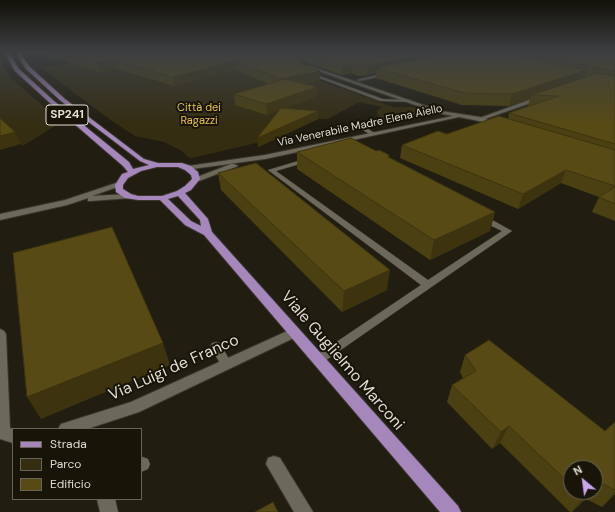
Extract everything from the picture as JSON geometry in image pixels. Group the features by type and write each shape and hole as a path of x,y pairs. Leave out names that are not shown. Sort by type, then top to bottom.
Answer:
{"main road":[{"name":"SP241","path":"25,77 126,164 132,172"},
{"path":"38,77 63,100 142,160 157,165"},
{"path":"157,165 179,165 188,168 196,174 196,178 188,188 180,193 162,198 144,199 128,196 119,190 121,181 132,172 157,165"},
{"name":"Viale Guglielmo Marconi","path":"180,193 204,219 207,233"},
{"name":"Viale Guglielmo Marconi","path":"162,198 188,224 207,233 452,512"}],"street":[{"path":"340,77 440,112 480,119 503,126"},
{"path":"348,77 448,109 460,116"},
{"path":"359,80 373,77"},
{"path":"480,119 546,96"},
{"name":"Via Venerabile Madre Elena Aiello","path":"188,168 265,157 460,116"},
{"name":"Via Venerabile Madre Elena Aiello","path":"196,178 265,157"},
{"path":"0,217 67,202 119,185"},
{"path":"67,202 128,196"},
{"name":"Via Luigi de Franco","path":"72,428 85,426 134,407 294,333"},
{"path":"0,334 3,433 12,436"},
{"path":"274,464 304,512"},
{"path":"106,500 109,512"}],"lane":[{"path":"363,128 373,134"},
{"path":"338,141 347,146"},
{"path":"315,158 271,170 428,285"},
{"path":"318,360 508,231 474,213"},
{"path":"216,346 226,364"}],"green space":[{"path":"0,77 10,77 61,122 23,146 0,126"},
{"name":"Città dei Ragazzi","path":"53,77 310,77 393,107 414,107 428,113 384,124 377,114 377,111 382,107 359,102 328,119 318,119 270,141 192,158 164,142 135,136 112,121"}],"building":[{"path":"275,77 291,77 280,79"},
{"path":"408,77 565,77 512,94 465,93"},
{"path":"586,77 615,77 615,144 509,113 559,96 531,95"},
{"path":"285,79 317,87 266,104 234,94"},
{"path":"281,108 318,111 257,138"},
{"path":"499,116 615,150 615,186 566,170 523,194 402,145 438,131 447,134"},
{"path":"0,118 15,132 0,136"},
{"path":"351,138 376,151 379,150 389,155 388,157 495,212 434,240 297,152"},
{"path":"256,163 390,270 344,291 218,173"},
{"path":"615,187 615,204 599,197"},
{"path":"112,227 163,343 27,397 13,253"},
{"path":"489,340 605,431 615,422 615,490 603,484 603,460 563,460 563,477 509,426 501,432 452,385 476,371 465,355"},
{"path":"273,502 278,512 255,512"}]}
